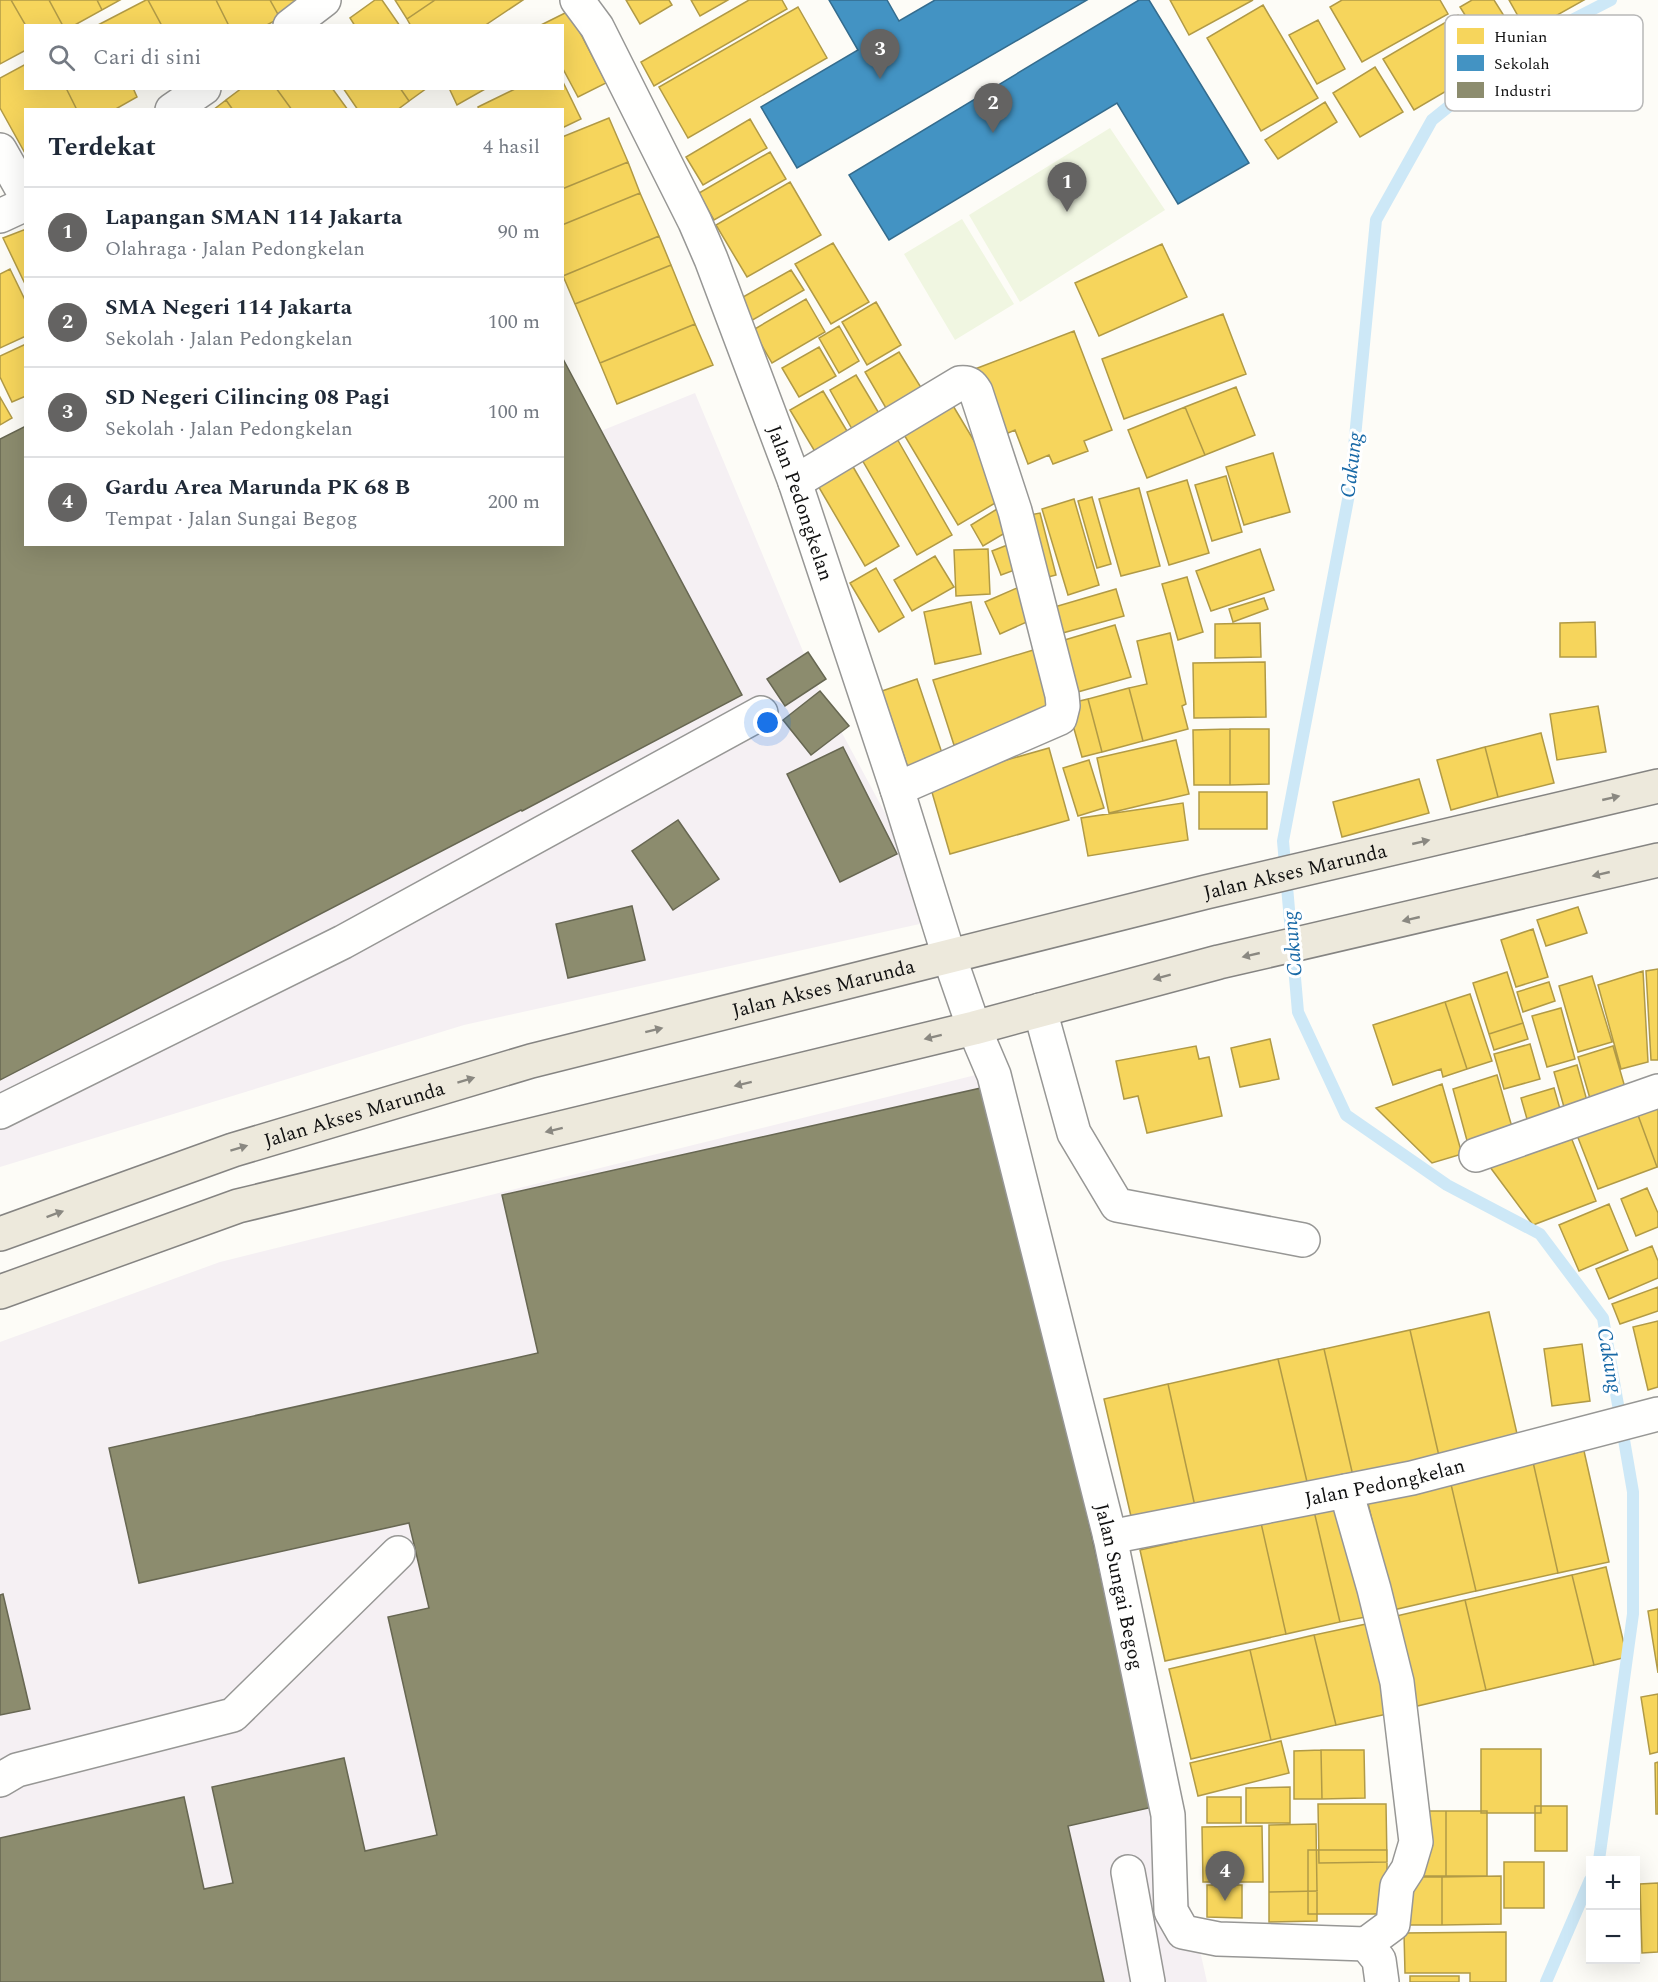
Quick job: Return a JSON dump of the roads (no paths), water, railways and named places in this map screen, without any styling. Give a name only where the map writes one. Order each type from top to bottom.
[{"type":"main road","name":"Jalan Akses Marunda","points":[[0,1234],[233,1150],[531,1061],[1206,892],[1658,786]]},
{"type":"main road","points":[[0,1292],[238,1206],[974,1028],[1219,962],[1658,860]]},
{"type":"street","points":[[293,24],[324,0]]},
{"type":"street","name":"Jalan Pedongkelan","points":[[577,0],[597,27],[695,222],[711,259],[795,482],[974,1028]]},
{"type":"street","points":[[175,108],[201,90]]},
{"type":"street","points":[[0,150],[24,192]]},
{"type":"street","points":[[0,216],[24,205]]},
{"type":"street","points":[[795,482],[960,383],[966,382],[972,385],[976,392],[1015,511],[1062,695],[1062,713],[1060,718],[897,789]]},
{"type":"street","points":[[0,1112],[343,942],[761,713]]},
{"type":"street","points":[[1040,1010],[1074,1133],[1117,1205],[1303,1240]]},
{"type":"street","name":"Jalan Sungai Begog","points":[[974,1028],[994,1075],[1110,1537],[1168,1815],[1172,1911],[1183,1932],[1218,1939],[1366,1944]]},
{"type":"street","points":[[1476,1155],[1658,1091]]},
{"type":"street","name":"Jalan Pedongkelan","points":[[1110,1537],[1412,1478],[1658,1414]]},
{"type":"street","points":[[1346,1491],[1397,1682],[1416,1842],[1408,1869],[1397,1886],[1393,1923],[1366,1944],[1379,1960],[1382,1982]]},
{"type":"street","points":[[0,1780],[17,1770],[233,1716],[398,1552]]},
{"type":"street","points":[[1128,1872],[1148,1982]]},
{"type":"waterway","name":"Cakung","points":[[1582,15],[1611,0]]},
{"type":"waterway","name":"Cakung","points":[[1445,110],[1432,120],[1376,220],[1350,489],[1283,841],[1298,1012],[1346,1115],[1447,1185],[1540,1234],[1603,1318],[1633,1492],[1633,1614],[1600,1856]]},
{"type":"waterway","name":"Cakung","points":[[1546,1982],[1586,1889]]},
{"type":"place","name":"SD Negeri Cilincing 08 Pagi","points":[[880,79]]},
{"type":"place","name":"SMA Negeri 114 Jakarta","points":[[993,133]]},
{"type":"place","name":"Lapangan SMAN 114 Jakarta","points":[[1067,212]]},
{"type":"place","name":"Gardu Area Marunda PK 68 B","points":[[1225,1901]]}]
